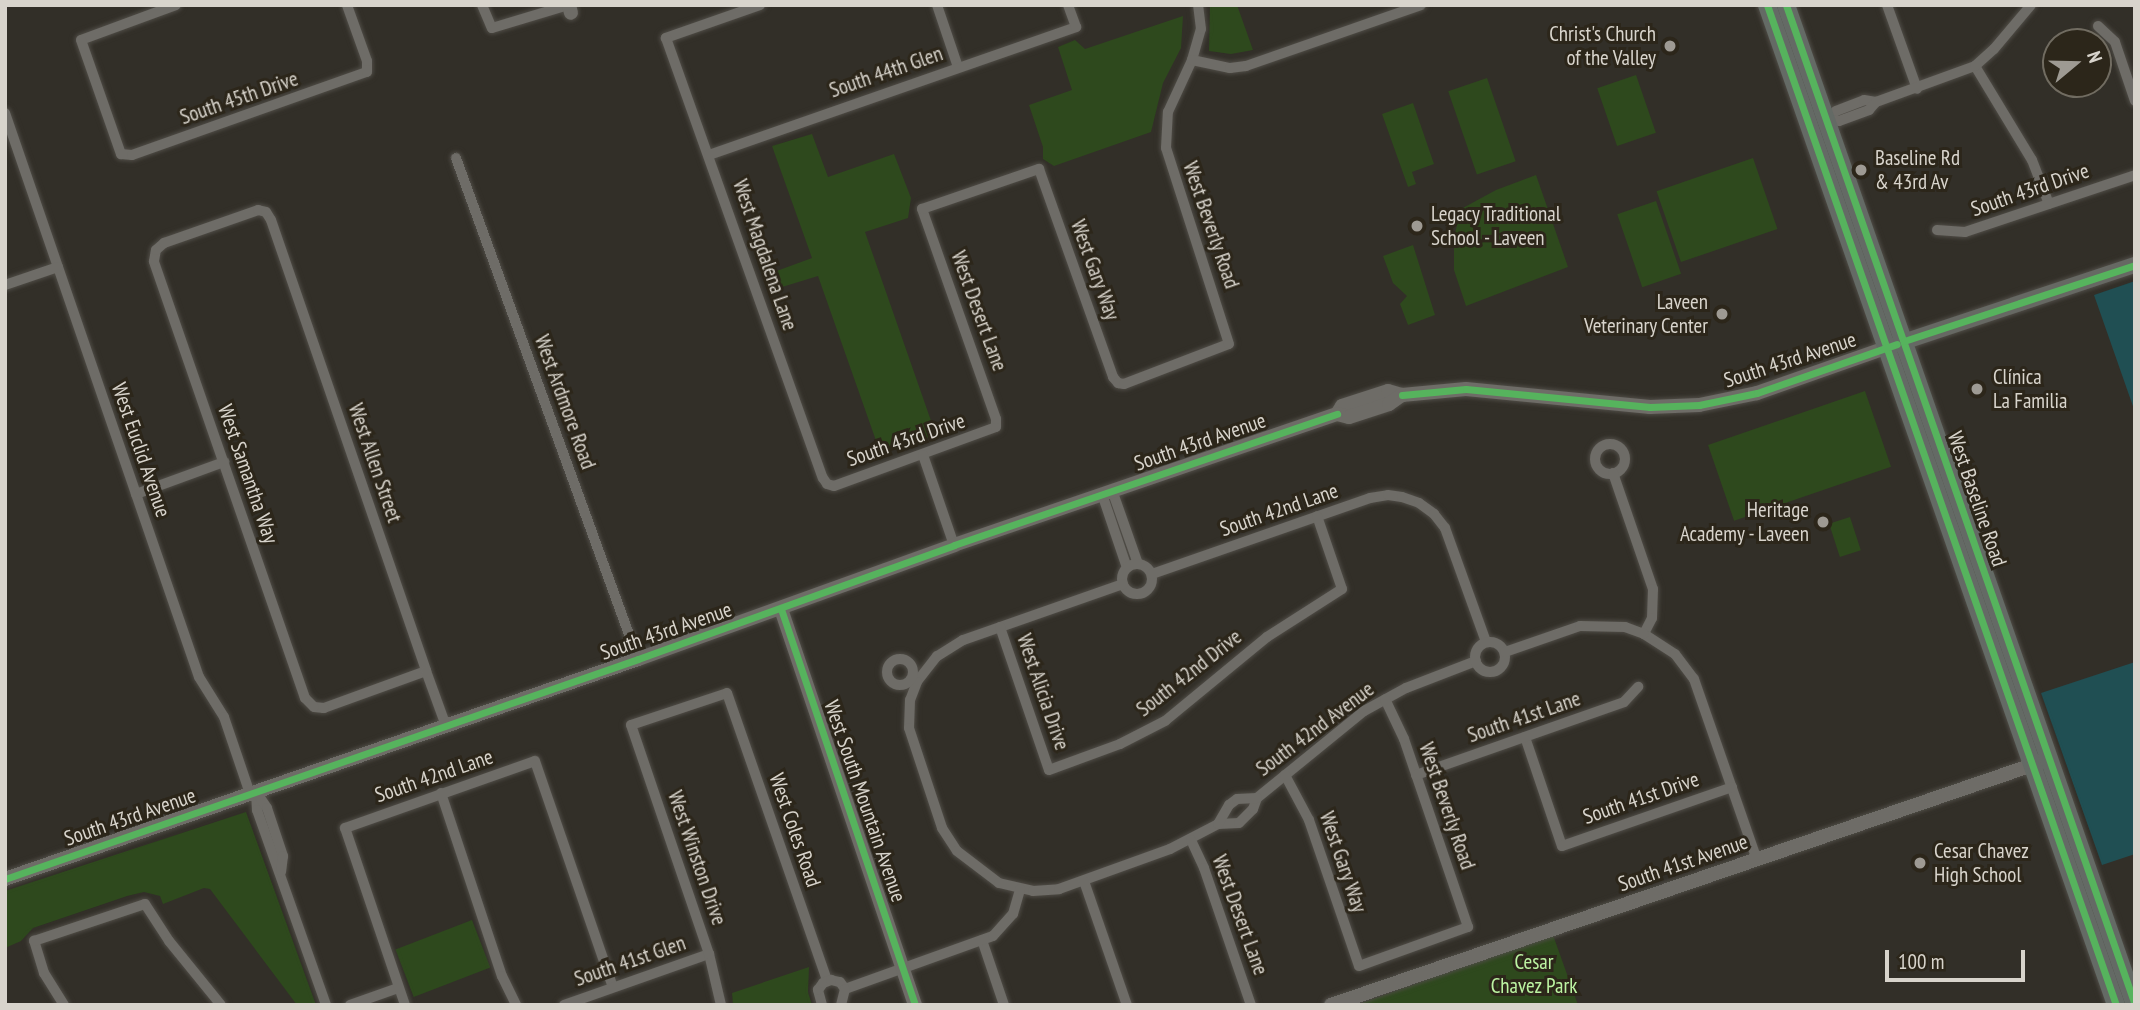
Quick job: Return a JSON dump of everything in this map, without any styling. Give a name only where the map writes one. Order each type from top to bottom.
[{"type":"main road","name":"West Baseline Road","points":[[1767,5],[1896,344]]},
{"type":"main road","name":"West Baseline Road","points":[[1786,5],[1896,344],[2041,762],[2116,1005]]},
{"type":"main road","name":"South 43rd Avenue","points":[[1896,344],[2135,265]]},
{"type":"main road","name":"West Baseline Road","points":[[2041,762],[2135,1005]]},
{"type":"street","name":"South 45th Drive","points":[[176,5],[81,40],[115,145],[121,154],[132,155],[358,78],[367,72],[368,61],[347,5]]},
{"type":"street","points":[[482,5],[492,28],[569,8]]},
{"type":"street","name":"West Magdalena Lane","points":[[760,5],[666,38],[827,484]]},
{"type":"street","points":[[937,5],[958,67]]},
{"type":"street","name":"South 44th Glen","points":[[709,155],[1076,27],[1068,5]]},
{"type":"street","name":"West Beverly Road","points":[[1118,383],[1124,384],[1229,344],[1166,148],[1168,112],[1192,60],[1201,29],[1199,5]]},
{"type":"street","points":[[1192,60],[1230,68],[1246,66],[1421,5]]},
{"type":"street","points":[[1887,5],[1917,89]]},
{"type":"street","points":[[1825,120],[1836,111],[1864,100],[1876,102],[1975,66],[2028,6]]},
{"type":"street","points":[[2098,26],[2115,42],[2135,101]]},
{"type":"street","points":[[1975,66],[2032,160],[2049,204]]},
{"type":"street","name":"West Euclid Avenue","points":[[5,113],[199,677],[224,717],[253,793],[267,808],[283,856],[281,872],[326,1005]]},
{"type":"street","name":"West Ardmore Road","points":[[456,158],[638,659]]},
{"type":"street","name":"West Gary Way","points":[[1039,169],[1113,377],[1118,383]]},
{"type":"street","name":"West Desert Lane","points":[[996,427],[996,419],[922,209],[1039,169]]},
{"type":"street","name":"South 43rd Drive","points":[[1937,230],[1965,232],[2135,175]]},
{"type":"street","name":"West Samantha Way","points":[[266,212],[258,210],[164,243],[156,250],[154,261],[305,698],[314,707],[324,708],[426,671]]},
{"type":"street","name":"West Allen Street","points":[[266,212],[446,726]]},
{"type":"street","points":[[5,285],[58,267]]},
{"type":"street","name":"South 43rd Avenue","points":[[5,879],[781,609],[954,545],[1337,414],[1342,406],[1388,391],[1402,395],[1466,389],[1650,407],[1699,405],[1757,393],[1896,344]]},
{"type":"street","name":"South 43rd Drive","points":[[827,484],[834,486],[996,427]]},
{"type":"street","points":[[922,455],[954,545]]},
{"type":"street","points":[[136,494],[224,462]]},
{"type":"street","points":[[1613,473],[1653,589],[1651,618],[1644,634]]},
{"type":"street","points":[[1107,492],[1132,566]]},
{"type":"street","name":"South 42nd Lane","points":[[1020,889],[999,883],[957,851],[942,828],[909,728],[914,681],[949,647],[1123,584],[1132,594],[1144,593],[1153,583],[1152,574],[1317,516],[1388,495],[1419,503],[1445,527],[1486,642]]},
{"type":"street","name":"South 42nd Drive","points":[[1049,770],[1120,744],[1165,721],[1267,637],[1342,589],[1317,516]]},
{"type":"street","points":[[1123,584],[1122,575],[1132,566],[1147,567],[1152,574]]},
{"type":"street","name":"West South Mountain Avenue","points":[[781,609],[915,1005]]},
{"type":"street","points":[[1505,652],[1580,626],[1625,627],[1644,634],[1675,654],[1695,679],[1757,860]]},
{"type":"street","name":"West Alicia Drive","points":[[1000,627],[1049,770]]},
{"type":"street","points":[[1486,642],[1495,642],[1505,652],[1505,662],[1498,670],[1482,670],[1476,662],[1478,648],[1486,642]]},
{"type":"street","name":"South 42nd Avenue","points":[[1020,889],[1059,889],[1191,839],[1218,824],[1239,823],[1253,809],[1257,798],[1344,726],[1385,699],[1476,662]]},
{"type":"street","name":"South 41st Lane","points":[[1416,775],[1624,702],[1638,687]]},
{"type":"street","name":"West Coles Road","points":[[631,726],[727,694],[827,981]]},
{"type":"street","name":"West Beverly Road","points":[[1385,699],[1416,775],[1468,928]]},
{"type":"street","name":"West Winston Drive","points":[[631,726],[709,954],[721,1005]]},
{"type":"street","name":"South 41st Drive","points":[[1525,737],[1562,846],[1732,787]]},
{"type":"street","name":"South 42nd Lane","points":[[398,988],[345,828],[536,761],[613,987]]},
{"type":"street","name":"South 41st Avenue","points":[[1331,1005],[2041,762]]},
{"type":"street","name":"West Gary Way","points":[[1285,775],[1309,820],[1359,966],[1468,928]]},
{"type":"street","points":[[441,793],[502,976],[516,1005]]},
{"type":"street","name":"South 42nd Avenue","points":[[1218,824],[1228,804],[1237,799],[1257,798]]},
{"type":"street","name":"West Desert Lane","points":[[1191,839],[1204,868],[1251,1005]]},
{"type":"street","points":[[1084,881],[1127,1005]]},
{"type":"street","points":[[845,989],[993,936],[1009,920],[1020,889]]},
{"type":"street","points":[[64,1005],[44,973],[34,941],[145,904],[169,941],[221,1005]]},
{"type":"street","points":[[982,940],[1004,1005]]},
{"type":"street","name":"South 41st Glen","points":[[564,1005],[709,954]]},
{"type":"street","points":[[822,1005],[818,990],[827,981],[836,980],[845,989]]},
{"type":"street","points":[[350,1005],[398,988],[405,1005]]},
{"type":"street","points":[[841,1005],[845,989]]},
{"type":"green space","points":[[1210,5],[1237,5],[1253,50],[1231,54],[1209,51]]},
{"type":"green space","points":[[1183,16],[1181,48],[1163,83],[1151,132],[1054,166],[1043,159],[1043,147],[1029,105],[1072,90],[1058,47],[1075,40],[1085,49]]},
{"type":"green space","points":[[1636,75],[1656,133],[1617,146],[1597,88]]},
{"type":"green space","points":[[1487,78],[1516,161],[1477,175],[1448,91]]},
{"type":"green space","points":[[1413,103],[1434,164],[1412,172],[1416,184],[1408,187],[1382,114]]},
{"type":"green space","points":[[812,134],[828,177],[894,154],[911,198],[908,218],[865,232],[936,435],[880,452],[818,276],[769,291],[763,276],[812,258],[772,146]]},
{"type":"green space","points":[[1753,158],[1777,229],[1681,262],[1657,191]]},
{"type":"green space","points":[[1536,175],[1568,267],[1466,306],[1454,270],[1454,237],[1461,209],[1496,190]]},
{"type":"green space","points":[[1656,201],[1681,274],[1642,287],[1617,214]]},
{"type":"green space","points":[[1413,245],[1435,315],[1408,325],[1400,304],[1407,296],[1393,283],[1383,256]]},
{"type":"green space","points":[[1865,391],[1891,467],[1734,521],[1708,445]]},
{"type":"green space","points":[[1850,517],[1861,550],[1840,557],[1829,524]]},
{"type":"green space","points":[[246,812],[316,1005],[297,1005],[210,889],[204,888],[163,904],[160,896],[144,892],[127,896],[33,928],[21,941],[5,948],[5,891]]},
{"type":"green space","points":[[472,920],[490,968],[414,997],[395,949]]},
{"type":"green space","name":"Cesar Chavez Park","points":[[1553,935],[1578,1005],[1356,1005]]},
{"type":"green space","points":[[809,967],[808,992],[812,1005],[733,1005],[732,993]]},
{"type":"water","points":[[2135,281],[2135,412],[2094,295]]},
{"type":"water","points":[[2135,662],[2135,854],[2102,865],[2041,693]]},
{"type":"cycle path","points":[[1767,5],[2116,1005]]},
{"type":"cycle path","points":[[1786,5],[2135,1005]]},
{"type":"cycle path","points":[[1904,341],[2135,265]]},
{"type":"cycle path","points":[[1402,395],[1466,389],[1650,407],[1699,405],[1757,393],[1897,344]]},
{"type":"cycle path","points":[[5,879],[638,659],[954,545],[1337,414]]},
{"type":"cycle path","points":[[781,609],[915,1005]]},
{"type":"place","name":"Christ's Church of the Valley","points":[[1670,46]]},
{"type":"place","name":"Baseline Rd & 43rd Av","points":[[1861,170]]},
{"type":"place","name":"Legacy Traditional School - Laveen","points":[[1417,226]]},
{"type":"place","name":"Laveen Veterinary Center","points":[[1722,314]]},
{"type":"place","name":"Clínica La Familia","points":[[1977,389]]},
{"type":"place","name":"Heritage Academy - Laveen","points":[[1823,522]]},
{"type":"place","name":"Cesar Chavez High School","points":[[1920,863]]}]
